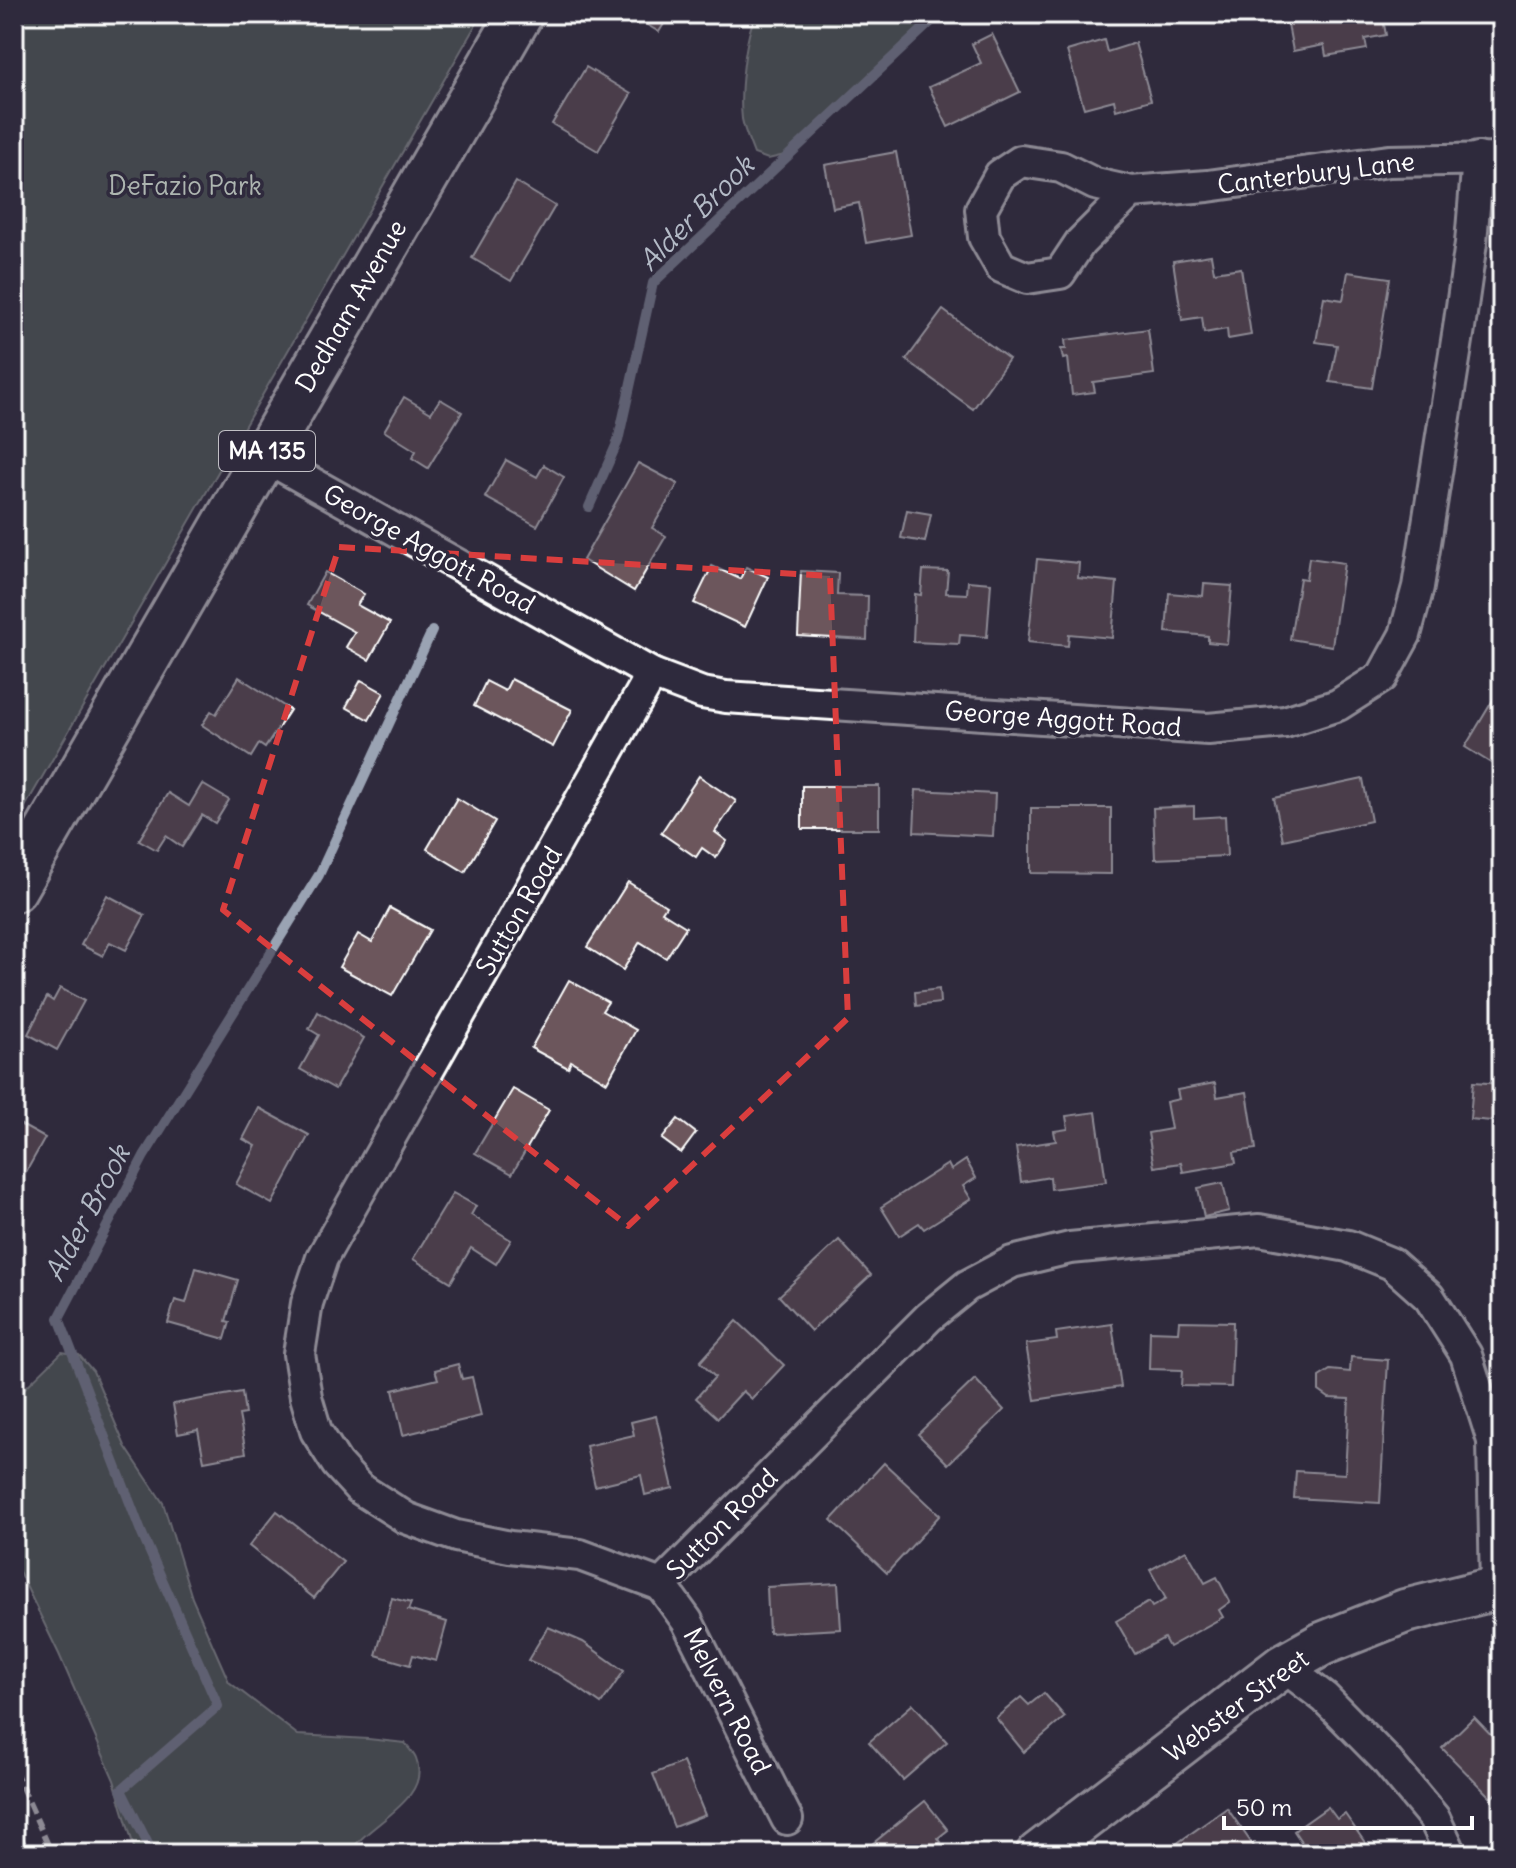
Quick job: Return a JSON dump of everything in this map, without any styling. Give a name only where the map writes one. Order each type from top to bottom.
[{"type":"main road","name":"Dedham Avenue","points":[[14,889],[520,14]]},
{"type":"street","name":"George Aggott Road","points":[[264,456],[652,674],[702,693],[1208,729],[1285,722],[1338,705],[1382,677],[1405,635],[1418,587],[1471,243],[1490,159]]},
{"type":"street","name":"Canterbury Lane","points":[[1131,192],[1080,243],[1060,273],[1027,278],[1001,267],[984,237],[981,209],[1000,175],[1021,161],[1061,167],[1095,184],[1131,192],[1208,186],[1389,161],[1490,159]]},
{"type":"street","name":"Sutton Road","points":[[652,674],[322,1258],[307,1303],[299,1354],[306,1397],[316,1431],[337,1464],[359,1488],[406,1518],[456,1536],[510,1547],[580,1555],[661,1585],[929,1317],[967,1286],[1012,1262],[1070,1248],[1259,1230],[1348,1246],[1392,1264],[1429,1297],[1466,1355],[1493,1441],[1499,1588]]},
{"type":"street","name":"Melvern Road","points":[[661,1585],[687,1621],[787,1819]]},
{"type":"street","name":"Webster Street","points":[[1038,1854],[1283,1666],[1322,1644],[1405,1611],[1499,1588]]},
{"type":"street","points":[[1283,1666],[1325,1698],[1385,1759],[1434,1818],[1451,1854]]},
{"type":"highlighted area","points":[[339,547],[830,576],[848,1018],[628,1226],[223,910]]},
{"type":"green space","name":"DeFazio Park","points":[[14,14],[482,14],[14,826]]},
{"type":"green space","points":[[756,14],[942,14],[785,155],[768,159],[754,154],[742,119],[744,65]]},
{"type":"green space","points":[[62,1352],[79,1355],[93,1371],[125,1446],[163,1503],[192,1598],[229,1682],[298,1735],[405,1743],[415,1757],[419,1774],[415,1787],[349,1854],[136,1854],[114,1780],[14,1561],[14,1405],[19,1394]]},
{"type":"building","points":[[629,14],[670,14],[659,32]]},
{"type":"building","points":[[1286,14],[1382,14],[1386,35],[1365,39],[1367,49],[1326,56],[1324,45],[1293,51]]},
{"type":"building","points":[[992,34],[1020,92],[948,127],[929,87],[981,63],[972,44]]},
{"type":"building","points":[[1104,40],[1107,52],[1135,43],[1151,100],[1116,110],[1114,100],[1084,108],[1067,51]]},
{"type":"building","points":[[586,67],[631,94],[598,151],[552,124]]},
{"type":"building","points":[[896,152],[911,235],[866,243],[859,203],[833,208],[825,165]]},
{"type":"building","points":[[516,182],[555,206],[511,281],[472,258]]},
{"type":"building","points":[[1211,255],[1214,272],[1241,268],[1251,335],[1228,339],[1227,329],[1204,333],[1202,317],[1182,320],[1173,261]]},
{"type":"building","points":[[1348,272],[1390,278],[1372,388],[1330,382],[1337,345],[1316,342],[1324,297],[1343,300]]},
{"type":"building","points":[[943,310],[1009,359],[973,409],[906,360]]},
{"type":"building","points":[[1148,329],[1154,374],[1093,382],[1095,392],[1072,395],[1068,358],[1063,359],[1061,349],[1066,349],[1065,340]]},
{"type":"building","points":[[404,397],[431,413],[440,399],[462,412],[428,468],[412,458],[416,451],[384,431]]},
{"type":"building","points":[[506,460],[537,477],[544,465],[564,477],[537,526],[485,497]]},
{"type":"building","points":[[638,463],[678,484],[652,528],[666,536],[634,591],[583,560]]},
{"type":"building","points":[[907,510],[931,514],[925,542],[901,538]]},
{"type":"building","points":[[1309,558],[1344,563],[1332,646],[1290,639],[1300,578],[1306,579]]},
{"type":"building","points":[[1037,559],[1079,563],[1078,578],[1117,582],[1112,638],[1069,634],[1068,646],[1028,642]]},
{"type":"building","points":[[712,566],[740,579],[746,567],[768,577],[745,627],[694,603]]},
{"type":"building","points":[[923,570],[948,571],[946,593],[967,594],[968,581],[991,583],[987,637],[960,635],[959,644],[913,642],[915,594],[921,595]]},
{"type":"building","points":[[801,571],[838,573],[837,595],[868,596],[867,640],[798,636]]},
{"type":"building","points":[[325,572],[364,594],[357,605],[390,623],[369,660],[346,647],[355,632],[307,605]]},
{"type":"building","points":[[1204,584],[1232,586],[1227,644],[1208,642],[1208,636],[1166,632],[1169,593],[1203,596]]},
{"type":"building","points":[[239,677],[290,710],[265,748],[259,744],[251,757],[202,725],[211,711],[216,714]]},
{"type":"building","points":[[511,679],[572,710],[553,747],[474,706],[486,681],[505,691]]},
{"type":"building","points":[[361,680],[384,693],[369,720],[346,707]]},
{"type":"building","points":[[1502,685],[1502,770],[1465,747]]},
{"type":"building","points":[[699,776],[736,801],[715,832],[727,841],[716,858],[702,848],[696,857],[661,833]]},
{"type":"building","points":[[1363,779],[1371,821],[1283,840],[1274,798]]},
{"type":"building","points":[[202,784],[229,800],[215,823],[202,815],[182,847],[166,836],[157,850],[139,840],[168,793],[189,806]]},
{"type":"building","points":[[802,786],[879,786],[879,829],[802,829]]},
{"type":"building","points":[[916,790],[995,794],[993,836],[914,832]]},
{"type":"building","points":[[457,798],[495,821],[465,872],[427,849]]},
{"type":"building","points":[[1194,806],[1194,818],[1225,816],[1227,856],[1155,859],[1153,808]]},
{"type":"building","points":[[1031,808],[1111,808],[1111,874],[1031,873]]},
{"type":"building","points":[[628,882],[666,906],[662,912],[686,927],[666,958],[640,942],[623,970],[587,947]]},
{"type":"building","points":[[107,895],[145,915],[126,950],[110,942],[103,956],[81,945]]},
{"type":"building","points":[[390,908],[430,930],[392,996],[339,967],[358,934],[372,942]]},
{"type":"building","points":[[569,980],[608,1002],[602,1011],[636,1030],[607,1082],[571,1061],[568,1068],[531,1048]]},
{"type":"building","points":[[60,988],[84,1001],[57,1050],[28,1034],[47,997],[53,1001]]},
{"type":"building","points":[[939,989],[940,1003],[916,1006],[915,992]]},
{"type":"building","points":[[318,1012],[364,1038],[335,1089],[300,1069],[319,1035],[309,1029]]},
{"type":"building","points":[[1473,1082],[1502,1084],[1502,1122],[1470,1119]]},
{"type":"building","points":[[1215,1083],[1217,1097],[1247,1092],[1256,1149],[1234,1152],[1236,1163],[1183,1172],[1181,1163],[1154,1167],[1148,1133],[1171,1129],[1166,1102],[1179,1099],[1177,1090]]},
{"type":"building","points":[[513,1089],[549,1110],[512,1174],[475,1153]]},
{"type":"building","points":[[259,1108],[309,1135],[272,1204],[236,1184],[256,1146],[243,1139]]},
{"type":"building","points":[[1096,1112],[1106,1182],[1051,1189],[1050,1177],[1021,1182],[1016,1147],[1056,1141],[1054,1131],[1068,1129],[1066,1116]]},
{"type":"building","points":[[678,1119],[696,1133],[681,1153],[662,1139]]},
{"type":"building","points":[[14,1121],[45,1138],[26,1172],[14,1165]]},
{"type":"building","points":[[966,1160],[976,1178],[963,1186],[971,1199],[924,1229],[919,1223],[899,1236],[881,1207],[948,1164],[951,1170]]},
{"type":"building","points":[[1223,1183],[1229,1211],[1204,1217],[1198,1188]]},
{"type":"building","points":[[453,1193],[476,1206],[471,1215],[511,1240],[496,1264],[471,1248],[451,1282],[413,1259]]},
{"type":"building","points":[[839,1240],[871,1275],[811,1331],[779,1296]]},
{"type":"building","points":[[196,1268],[238,1280],[226,1321],[230,1322],[225,1339],[168,1323],[175,1300],[186,1303]]},
{"type":"building","points":[[737,1321],[784,1365],[752,1399],[743,1391],[718,1418],[696,1398],[715,1377],[700,1362]]},
{"type":"building","points":[[1179,1321],[1233,1322],[1231,1387],[1181,1386],[1182,1370],[1149,1369],[1150,1331],[1178,1332]]},
{"type":"building","points":[[1112,1324],[1121,1387],[1035,1400],[1026,1344],[1057,1340],[1056,1332]]},
{"type":"building","points":[[1351,1357],[1388,1360],[1380,1503],[1294,1498],[1296,1471],[1345,1474],[1349,1399],[1329,1398],[1319,1391],[1319,1377],[1330,1370],[1350,1372]]},
{"type":"building","points":[[458,1364],[462,1379],[472,1377],[481,1416],[403,1435],[393,1390],[438,1379],[435,1370]]},
{"type":"building","points":[[975,1379],[1004,1410],[948,1464],[918,1434]]},
{"type":"building","points":[[242,1392],[245,1414],[239,1415],[246,1453],[204,1461],[198,1430],[178,1434],[173,1404]]},
{"type":"building","points":[[656,1416],[673,1488],[645,1495],[641,1475],[595,1486],[586,1446],[634,1435],[631,1422]]},
{"type":"building","points":[[884,1463],[940,1515],[887,1573],[831,1520]]},
{"type":"building","points":[[277,1511],[343,1562],[314,1598],[249,1546]]},
{"type":"building","points":[[1186,1550],[1205,1583],[1217,1577],[1230,1602],[1219,1610],[1223,1617],[1169,1647],[1164,1638],[1135,1654],[1116,1621],[1149,1602],[1152,1607],[1166,1599],[1150,1570]]},
{"type":"building","points":[[838,1583],[841,1629],[769,1633],[767,1587]]},
{"type":"building","points":[[392,1598],[411,1603],[408,1610],[447,1622],[436,1661],[413,1655],[410,1665],[376,1655]]},
{"type":"building","points":[[548,1627],[583,1642],[624,1671],[601,1704],[560,1675],[528,1660]]},
{"type":"building","points":[[1044,1693],[1065,1717],[1024,1752],[996,1718],[1021,1697],[1029,1705]]},
{"type":"building","points":[[913,1704],[947,1742],[903,1780],[869,1742]]},
{"type":"building","points":[[1474,1717],[1502,1746],[1502,1788],[1491,1798],[1442,1748]]},
{"type":"building","points":[[683,1762],[705,1815],[674,1827],[653,1774]]},
{"type":"building","points":[[925,1801],[948,1830],[938,1838],[941,1842],[926,1854],[878,1854],[871,1845]]},
{"type":"building","points":[[1328,1807],[1337,1819],[1345,1814],[1373,1854],[1303,1854],[1298,1846],[1302,1843],[1294,1831]]},
{"type":"building","points":[[1227,1808],[1255,1848],[1248,1854],[1173,1854],[1169,1849]]},
{"type":"waterway","name":"Alder Brook","points":[[589,507],[618,441],[653,283],[939,14]]},
{"type":"waterway","name":"Alder Brook","points":[[153,1854],[121,1790],[218,1706],[142,1534],[59,1318],[144,1156],[319,875],[432,631]]},
{"type":"railway","points":[[14,1769],[52,1854]]},
{"type":"railway","points":[[14,1822],[28,1854]]}]
